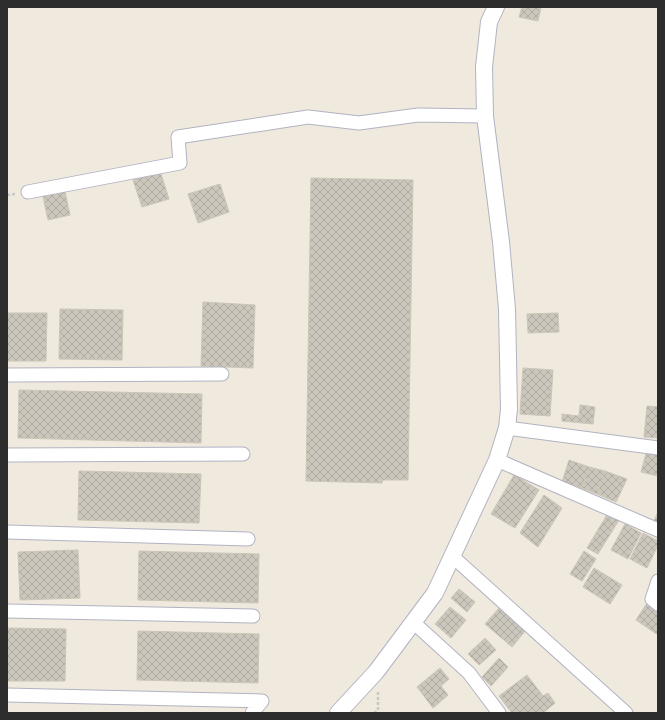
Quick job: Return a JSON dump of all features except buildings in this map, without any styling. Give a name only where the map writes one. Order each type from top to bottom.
[{"type":"street","points":[[338,713],[376,672],[435,593],[497,460],[507,428],[509,410],[507,309],[502,242],[485,116],[484,67],[489,22],[496,7]]},
{"type":"street","points":[[28,192],[180,163],[178,138],[308,117],[359,123],[418,115],[485,116]]},
{"type":"street","points":[[7,375],[222,374]]},
{"type":"street","points":[[507,428],[658,448]]},
{"type":"street","points":[[7,454],[243,454]]},
{"type":"street","points":[[497,460],[658,530]]},
{"type":"street","points":[[7,532],[248,538]]},
{"type":"street","points":[[452,556],[626,713]]},
{"type":"street","points":[[658,581],[652,599],[658,604]]},
{"type":"street","points":[[7,610],[253,616]]},
{"type":"street","points":[[413,622],[469,673],[499,713]]},
{"type":"street","points":[[7,695],[262,701],[252,713]]}]
